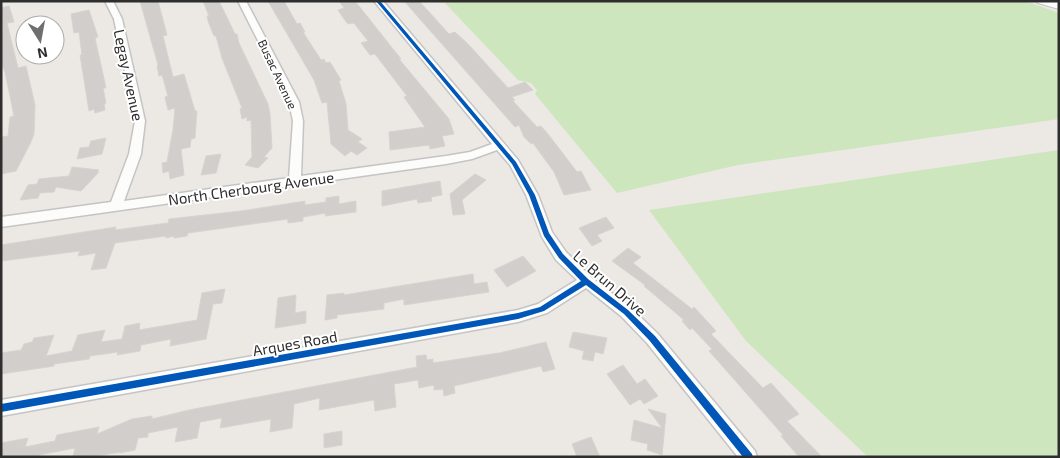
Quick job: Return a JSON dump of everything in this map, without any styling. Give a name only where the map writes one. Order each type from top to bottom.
[{"type":"street","name":"Legay Avenue","points":[[109,1],[118,19],[140,121],[140,134],[136,152],[115,207]]},
{"type":"street","name":"Busac Avenue","points":[[242,1],[294,102],[298,121],[295,182]]},
{"type":"street","name":"Le Brun Drive","points":[[378,1],[499,145],[523,177],[552,245],[586,281],[626,312],[652,338],[745,455]]},
{"type":"street","points":[[1042,1],[1059,6]]},
{"type":"street","name":"North Cherbourg Avenue","points":[[1,222],[446,160],[472,155],[499,145]]},
{"type":"street","name":"Arques Road","points":[[1,408],[518,316],[542,309],[586,281]]},
{"type":"green space","points":[[443,1],[1025,1],[1059,13],[1059,119],[738,165],[617,193],[535,94],[537,90],[531,83],[518,80]]},
{"type":"green space","points":[[1059,150],[1059,457],[868,457],[746,341],[649,210]]},
{"type":"building","points":[[140,1],[158,1],[167,35],[163,36],[173,77],[184,74],[195,111],[197,111],[195,138],[191,139],[190,147],[181,149],[184,175],[170,179],[169,171],[163,173],[162,163],[167,162],[175,108],[168,110],[165,97],[168,96],[162,75],[159,76],[158,65]]},
{"type":"building","points":[[203,1],[219,1],[235,34],[237,34],[239,43],[268,104],[272,148],[264,157],[268,158],[258,168],[245,165],[252,157],[251,120],[247,121],[247,117],[242,119],[240,109],[242,108],[222,58],[216,36],[214,36],[208,21],[207,16],[209,16]]},
{"type":"building","points":[[268,1],[284,1],[297,24],[300,23],[305,32],[303,32],[321,60],[324,59],[326,63],[330,62],[341,80],[339,81],[346,104],[348,130],[362,139],[358,142],[367,148],[357,155],[351,151],[345,156],[331,144],[327,102],[322,103],[314,80]]},
{"type":"building","points":[[339,1],[355,1],[401,59],[399,59],[449,119],[454,134],[442,136],[445,146],[430,149],[429,145],[390,150],[389,132],[425,127],[404,97],[407,96],[375,54],[370,55],[361,43],[368,41],[354,23],[348,24],[344,19],[338,10],[344,8]]},
{"type":"building","points":[[404,1],[419,1],[449,34],[455,32],[468,44],[508,88],[525,82],[533,90],[512,97],[515,100],[513,101],[537,127],[541,126],[577,172],[581,171],[591,190],[564,195],[554,172],[533,143],[531,144],[524,137],[519,125],[515,127]]},
{"type":"building","points":[[9,6],[14,22],[7,23],[15,56],[15,65],[17,65],[18,68],[26,66],[35,105],[34,134],[30,144],[16,171],[1,174],[1,137],[8,136],[10,117],[14,116],[5,72],[1,63],[1,8]]},
{"type":"building","points":[[89,10],[98,37],[95,38],[106,88],[103,88],[106,103],[104,104],[105,110],[95,113],[94,109],[89,111],[80,55],[82,55],[79,32],[74,33],[71,14]]},
{"type":"building","points":[[106,138],[102,154],[77,159],[80,148],[89,147],[91,141]]},
{"type":"building","points":[[221,154],[216,173],[201,175],[206,156]]},
{"type":"building","points":[[72,167],[99,170],[97,172],[99,172],[81,191],[56,187],[54,192],[40,193],[38,198],[20,200],[28,185],[37,184],[39,179],[69,176]]},
{"type":"building","points":[[475,174],[486,180],[462,200],[465,214],[453,215],[450,194]]},
{"type":"building","points":[[440,181],[442,195],[431,197],[432,201],[418,203],[417,199],[382,206],[382,191]]},
{"type":"building","points":[[339,196],[339,204],[356,201],[356,212],[325,216],[326,213],[303,217],[303,221],[288,223],[288,219],[188,233],[187,236],[174,238],[174,236],[166,238],[166,236],[115,243],[106,268],[91,270],[96,253],[78,256],[80,251],[1,261],[1,245],[116,227],[115,230],[168,223],[169,219],[241,211],[305,201],[305,205],[326,202],[326,198]]},
{"type":"building","points":[[606,217],[614,228],[597,235],[602,241],[592,246],[579,228]]},
{"type":"building","points":[[628,248],[641,257],[633,263],[692,309],[694,307],[716,331],[711,334],[763,388],[771,383],[799,414],[787,421],[822,457],[799,457],[781,436],[783,435],[709,351],[712,349],[692,328],[690,330],[682,321],[684,320],[645,285],[612,261]]},
{"type":"building","points":[[523,256],[536,271],[507,287],[494,270]]},
{"type":"building","points":[[473,274],[474,284],[487,282],[489,292],[404,305],[404,299],[384,303],[384,309],[337,315],[337,318],[325,320],[327,295],[344,293],[344,295]]},
{"type":"building","points":[[225,289],[222,303],[213,304],[206,339],[170,346],[171,339],[141,345],[140,351],[117,355],[118,352],[90,356],[89,359],[1,374],[1,353],[21,350],[24,344],[32,342],[34,338],[54,335],[46,356],[72,351],[78,335],[105,330],[101,342],[122,339],[125,326],[140,323],[139,330],[197,320],[202,293]]},
{"type":"building","points":[[296,295],[295,313],[306,311],[306,323],[275,328],[278,298]]},
{"type":"building","points":[[573,332],[607,338],[603,354],[595,352],[593,361],[582,359],[584,351],[569,347]]},
{"type":"building","points":[[546,342],[555,369],[543,372],[541,366],[454,386],[455,393],[444,396],[443,389],[434,390],[434,385],[419,388],[418,380],[394,384],[396,407],[375,411],[374,400],[319,410],[320,398],[294,404],[292,428],[270,432],[271,419],[220,428],[222,418],[200,422],[197,438],[175,442],[178,427],[148,433],[148,437],[138,438],[135,450],[120,453],[91,457],[73,457],[75,448],[39,455],[39,457],[1,457],[1,443],[28,438],[25,447],[55,441],[57,435],[99,427],[97,434],[132,419],[152,416],[152,419],[189,410],[417,367],[416,356],[426,355],[427,360],[433,359],[433,363],[499,353]]},
{"type":"building","points":[[623,365],[637,384],[645,379],[658,396],[644,404],[640,399],[630,405],[607,374]]},
{"type":"building","points":[[648,409],[666,414],[662,455],[647,450],[648,444],[631,440],[634,420],[662,428]]},
{"type":"building","points":[[342,431],[342,445],[324,448],[324,434]]},
{"type":"building","points":[[591,437],[600,457],[577,457],[572,444]]},
{"type":"cycle path","points":[[378,1],[514,163],[532,195],[546,234],[561,256],[586,281],[626,312],[652,338],[749,457]]},
{"type":"cycle path","points":[[1,408],[518,316],[542,309],[586,281]]}]
